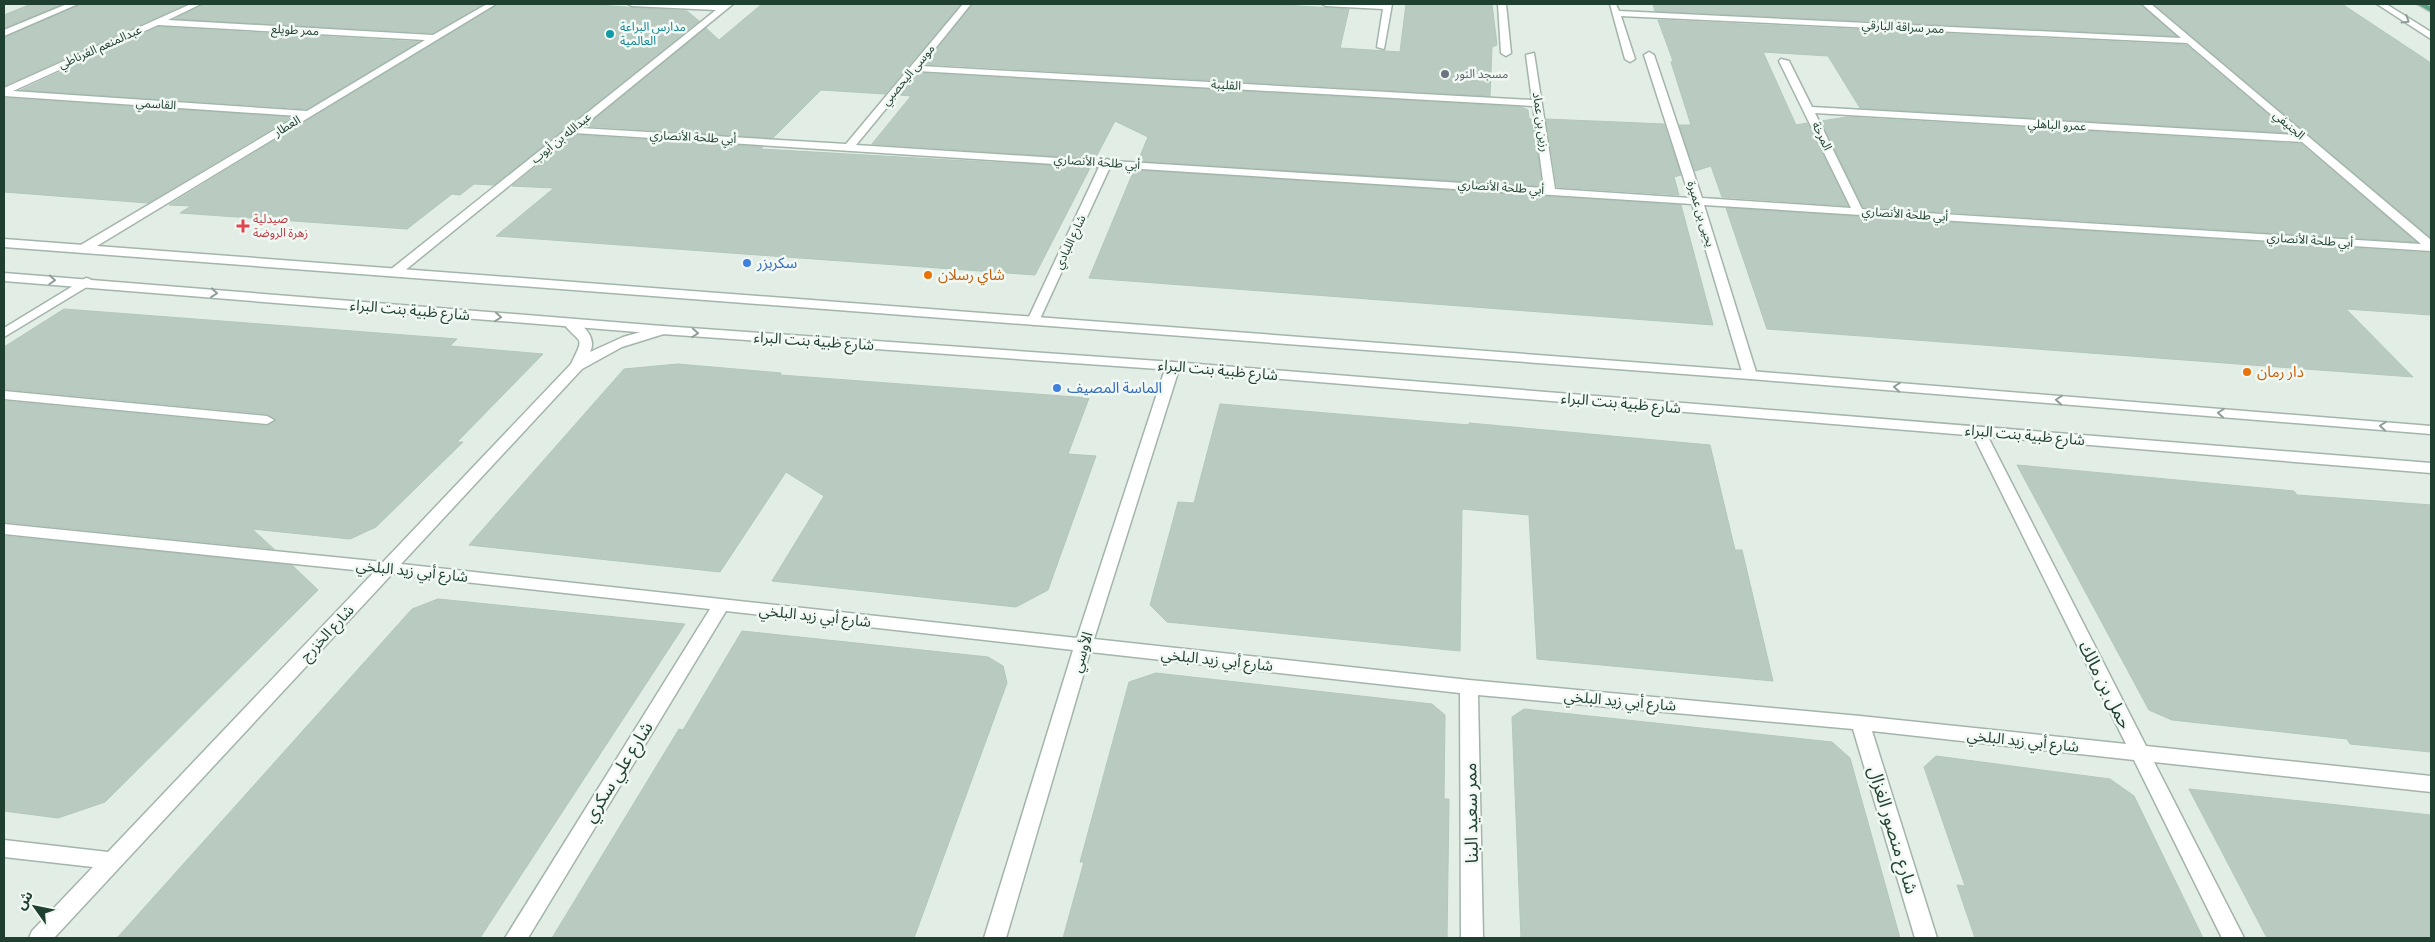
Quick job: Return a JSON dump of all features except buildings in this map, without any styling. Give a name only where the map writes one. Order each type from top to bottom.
[{"type":"main road","points":[[2421,4],[2431,10]]},
{"type":"street","points":[[4,34],[74,4]]},
{"type":"street","name":"عبدالمنعم الغرناطي","points":[[4,92],[197,4]]},
{"type":"street","name":"العطار","points":[[83,250],[492,4]]},
{"type":"street","points":[[632,4],[726,6]]},
{"type":"street","name":"موسى اليحصبي","points":[[850,146],[967,4]]},
{"type":"street","points":[[1326,4],[1388,5],[1381,47]]},
{"type":"street","points":[[1502,4],[1506,53]]},
{"type":"street","name":"الجنيفي","points":[[2146,4],[2431,247]]},
{"type":"street","points":[[2381,4],[2431,36]]},
{"type":"street","name":"عبدالله بن أيوب","points":[[394,273],[726,6]]},
{"type":"street","points":[[1614,8],[1630,59]]},
{"type":"street","name":"ممر سراقة البارقي","points":[[1614,8],[2191,41]]},
{"type":"street","name":"ممر طويلع","points":[[157,22],[434,38]]},
{"type":"street","name":"رزين بن عماد","points":[[1531,55],[1550,190]]},
{"type":"street","name":"يحيى بن عميرة","points":[[1649,55],[1697,201],[1750,375]]},
{"type":"street","name":"المرخة","points":[[1784,62],[1858,211]]},
{"type":"street","name":"القليبة","points":[[913,68],[1538,103]]},
{"type":"street","name":"القاسمي","points":[[4,92],[308,114]]},
{"type":"street","name":"عمرو الباهلي","points":[[1809,110],[2305,139]]},
{"type":"street","name":"أبي طلحة الأنصاري","points":[[571,130],[1107,162],[2431,247]]},
{"type":"street","name":"شارع اللبادي","points":[[1033,322],[1107,162]]},
{"type":"street","points":[[4,243],[1750,375],[2431,430]]},
{"type":"street","name":"شارع ظبية بنت البراء","points":[[4,277],[86,282],[570,323],[1172,366],[2431,468]]},
{"type":"street","points":[[4,333],[86,282]]},
{"type":"street","name":"شارع الخزرج","points":[[40,938],[577,366],[586,345],[585,336],[570,323]]},
{"type":"street","points":[[577,366],[609,346],[643,334],[662,330]]},
{"type":"street","name":"الأوسي","points":[[995,938],[1083,646],[1172,366]]},
{"type":"street","points":[[4,395],[267,420]]},
{"type":"street","name":"حمل بن مالك","points":[[1978,431],[2233,938]]},
{"type":"street","name":"شارع أبي زيد البلخي","points":[[4,529],[388,568],[1469,687],[1860,723],[2431,784]]},
{"type":"street","name":"شارع علي سكري","points":[[516,938],[721,606]]},
{"type":"street","name":"ممر سعيد البنا","points":[[1469,687],[1472,938]]},
{"type":"street","name":"شارع منصور الغزال","points":[[1860,723],[1926,938]]},
{"type":"street","points":[[4,848],[112,861]]},
{"type":"place","name":"مدارس البراعة العالمية","points":[[610,34]]},
{"type":"place","name":"مسجد النور","points":[[1445,74]]},
{"type":"place","name":"صيدلية زهرة الروضة","points":[[243,226]]},
{"type":"place","name":"سكربزر","points":[[747,263]]},
{"type":"place","name":"شاي رسلان","points":[[928,275]]},
{"type":"place","name":"دار رمان","points":[[2247,372]]},
{"type":"place","name":"الماسة المصيف","points":[[1057,388]]}]
